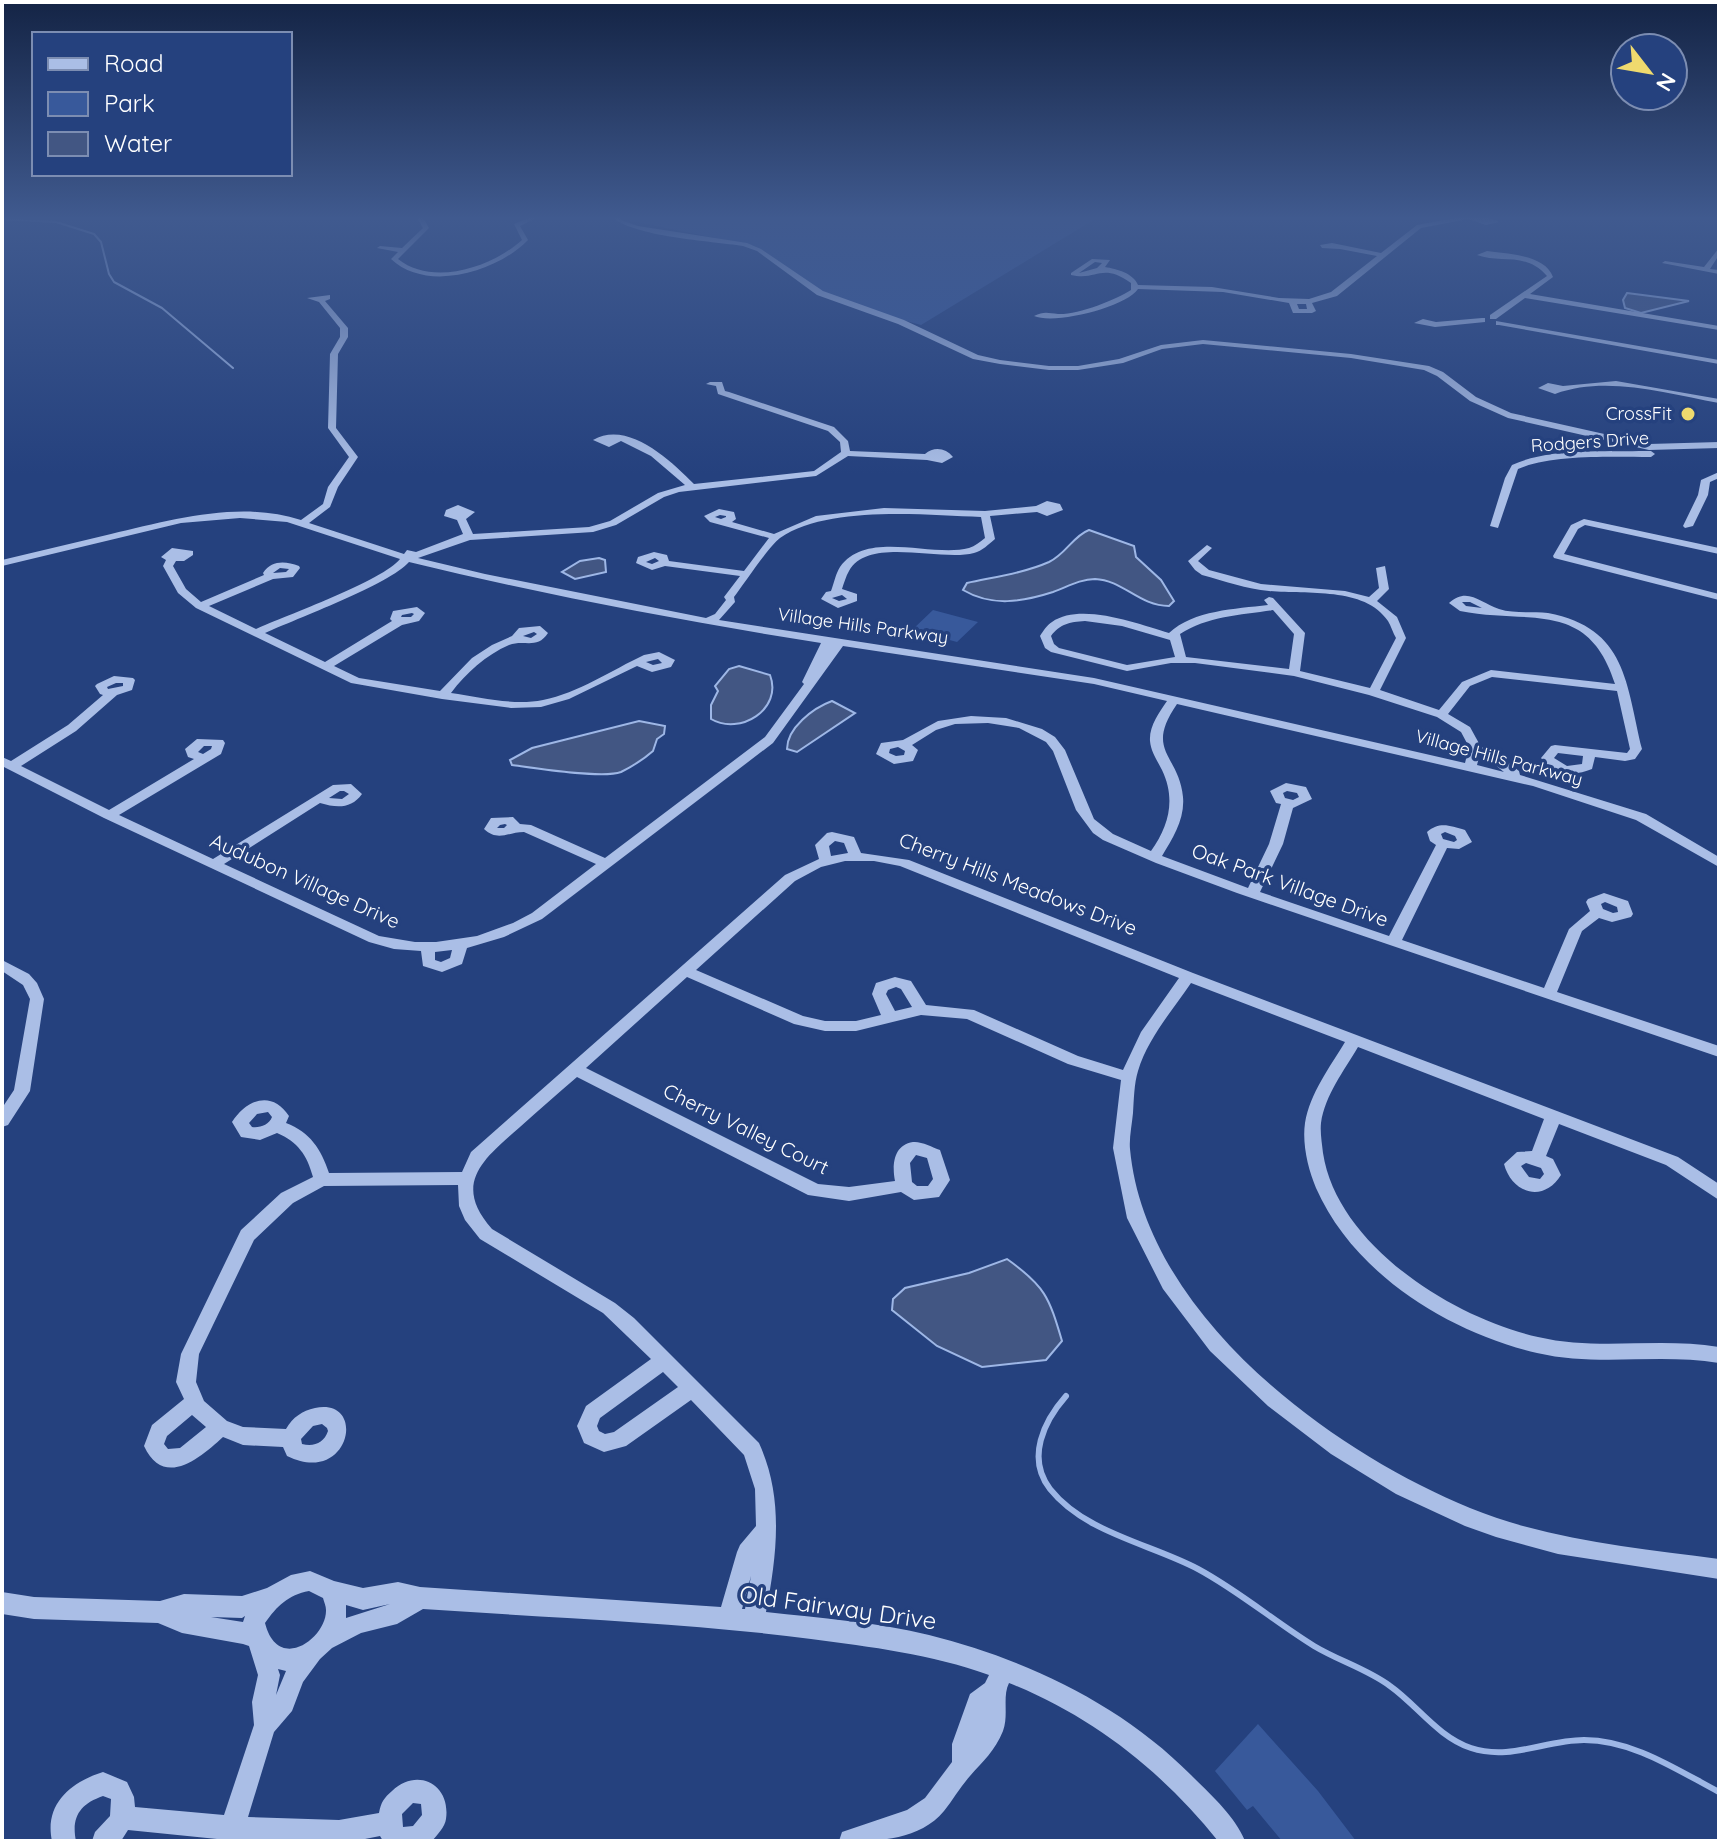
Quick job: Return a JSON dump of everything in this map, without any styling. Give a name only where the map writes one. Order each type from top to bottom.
[{"type":"street","points":[[303,523],[327,505],[333,487],[354,457],[332,428],[334,354],[344,337],[344,328],[323,302]]},
{"type":"street","points":[[845,302],[901,322],[976,357],[1032,367],[1078,368],[1120,361],[1161,347],[1203,342],[1374,359],[1426,368],[1440,374],[1473,399],[1508,415],[1649,447],[1683,449],[1719,445]]},
{"type":"street","points":[[1057,316],[1112,302]]},
{"type":"street","points":[[1292,302],[1296,311],[1304,313],[1312,311],[1308,302]]},
{"type":"street","points":[[1496,320],[1516,302]]},
{"type":"street","points":[[1565,302],[1719,328]]},
{"type":"street","points":[[1435,324],[1496,320],[1719,362]]},
{"type":"street","points":[[1563,388],[1616,383],[1716,400],[1719,389]]},
{"type":"street","points":[[710,384],[719,384],[721,392],[726,394],[831,429],[844,441],[846,453]]},
{"type":"street","points":[[616,437],[652,450],[690,485]]},
{"type":"street","name":"Rodgers Drive","points":[[1495,526],[1512,471],[1524,463],[1605,454],[1663,454],[1683,449]]},
{"type":"street","points":[[254,634],[367,584],[399,567],[404,559],[424,546],[446,539],[590,530],[613,523],[661,495],[690,485],[816,473],[846,453],[929,457]]},
{"type":"street","points":[[1683,534],[1703,495],[1706,480],[1717,475]]},
{"type":"street","points":[[750,628],[727,612],[729,600],[745,574],[775,537],[806,522],[852,513],[900,510],[985,514],[1038,509]]},
{"type":"street","points":[[836,592],[849,565],[867,553],[894,549],[963,551],[979,548],[990,539],[985,514]]},
{"type":"street","name":"Village Hills Parkway","points":[[2,563],[162,523],[221,516],[273,517],[303,523],[404,559],[708,622],[1094,681],[1522,779],[1664,828],[1719,863]]},
{"type":"street","points":[[461,518],[469,537]]},
{"type":"street","points":[[720,522],[775,537]]},
{"type":"street","points":[[1719,551],[1683,534],[1584,522],[1574,527],[1558,556],[1719,597]]},
{"type":"street","points":[[404,559],[469,537]]},
{"type":"street","points":[[439,566],[444,550],[456,542]]},
{"type":"street","points":[[1207,548],[1193,561],[1198,569],[1266,588],[1345,594],[1371,601],[1393,617],[1401,638],[1373,692]]},
{"type":"street","points":[[172,559],[168,566],[177,582],[200,606],[355,681],[511,705],[541,704],[565,697],[639,663]]},
{"type":"street","points":[[665,563],[745,574]]},
{"type":"street","points":[[1371,601],[1384,589],[1381,568]]},
{"type":"street","points":[[200,606],[271,576]]},
{"type":"street","points":[[1266,588],[1273,607],[1300,633],[1294,673]]},
{"type":"street","points":[[708,622],[709,614],[722,599],[729,600]]},
{"type":"street","points":[[1181,660],[1174,633],[1193,623],[1273,607]]},
{"type":"street","points":[[1494,610],[1533,613],[1584,629],[1605,646],[1635,753],[1625,757],[1589,753]]},
{"type":"street","points":[[1174,638],[1078,616],[1055,622],[1045,636],[1049,646],[1061,652],[1119,667],[1137,668],[1181,660],[1222,662],[1294,673],[1373,692],[1440,713],[1471,727],[1479,735],[1484,750],[1522,779]]},
{"type":"street","points":[[325,667],[363,647],[400,621]]},
{"type":"street","points":[[442,696],[457,676],[486,654],[518,638]]},
{"type":"street","points":[[808,686],[808,677],[828,639]]},
{"type":"street","points":[[513,828],[526,828],[607,864],[769,740],[841,641]]},
{"type":"street","points":[[829,661],[849,652],[876,647]]},
{"type":"street","points":[[1440,713],[1453,703],[1452,700],[1472,679],[1491,673],[1619,688]]},
{"type":"street","points":[[7,763],[72,728],[113,693]]},
{"type":"street","points":[[1154,857],[1170,835],[1176,817],[1177,796],[1157,751],[1156,739],[1161,719],[1174,699]]},
{"type":"street","points":[[1440,713],[1466,730],[1473,742],[1475,768]]},
{"type":"street","name":"Oak Park Village Drive","points":[[905,744],[933,727],[966,719],[1012,722],[1036,730],[1059,749],[1091,825],[1105,835],[1154,857],[1393,943],[1719,1052]]},
{"type":"street","points":[[1475,768],[1484,750]]},
{"type":"street","points":[[109,815],[217,751]]},
{"type":"street","name":"Audubon Village Drive","points":[[7,763],[109,815],[374,939],[407,947],[428,948],[428,963],[442,967],[457,961],[460,944],[522,925],[607,864]]},
{"type":"street","points":[[216,863],[318,799],[331,791],[347,787],[356,794],[348,802],[338,804],[318,799]]},
{"type":"street","points":[[1252,893],[1276,844],[1288,803]]},
{"type":"street","name":"Village Hills Parkway","points":[[1615,810],[1719,874]]},
{"type":"street","points":[[1393,943],[1443,844]]},
{"type":"street","name":"Cherry Hills Meadows Drive","points":[[467,1178],[477,1156],[790,878],[812,864],[856,856],[904,863],[1188,976],[1672,1161],[1718,1190]]},
{"type":"street","points":[[1548,995],[1576,929],[1598,912]]},
{"type":"street","points":[[2,965],[27,979],[33,985],[37,999],[22,1091],[2,1121]]},
{"type":"street","points":[[686,971],[811,1024],[848,1026],[921,1010],[969,1014],[1073,1060],[1128,1077]]},
{"type":"street","points":[[1188,976],[1145,1039],[1128,1077],[1122,1120],[1125,1169],[1137,1218],[1153,1254],[1187,1309],[1223,1354],[1272,1399],[1375,1472],[1464,1515],[1550,1543],[1719,1569]]},
{"type":"street","points":[[890,1017],[879,994],[881,987],[889,983],[906,985],[921,1010]]},
{"type":"street","points":[[1354,1040],[1320,1100],[1312,1133],[1313,1149],[1324,1189],[1336,1211],[1368,1252],[1387,1269],[1439,1305],[1536,1345],[1602,1351],[1680,1348],[1719,1355]]},
{"type":"street","name":"Cherry Valley Court","points":[[575,1069],[814,1190],[859,1196],[904,1185]]},
{"type":"street","points":[[1537,1158],[1554,1115]]},
{"type":"street","points":[[276,1126],[292,1131],[308,1143],[315,1153],[322,1180]]},
{"type":"street","points":[[291,1438],[243,1436],[220,1427],[206,1418],[194,1402],[186,1382],[190,1354],[247,1235],[287,1198],[322,1180],[467,1178],[466,1206],[471,1218],[486,1234],[609,1308],[752,1449],[760,1465],[766,1502],[766,1560],[753,1621]]},
{"type":"street","points":[[664,1360],[593,1412],[587,1426],[591,1437],[604,1443],[619,1440],[692,1388]]},
{"type":"street","points":[[194,1402],[159,1431],[154,1446],[158,1455],[181,1458],[220,1427]]},
{"type":"street","points":[[729,1618],[747,1552],[764,1532]]},
{"type":"street","name":"Old Fairway Drive","points":[[2,1603],[34,1608],[160,1612],[184,1605],[242,1607],[271,1597],[297,1582],[310,1581],[363,1599],[398,1592],[420,1598],[729,1618],[927,1645],[998,1681],[1081,1705],[1138,1742],[1191,1789],[1233,1841]]},
{"type":"street","points":[[265,1725],[284,1703],[295,1675],[334,1628],[338,1614],[332,1591]]},
{"type":"street","points":[[230,1834],[265,1725],[263,1702],[269,1675],[257,1643],[254,1622],[271,1597]]},
{"type":"street","name":"Old Fairway Drive","points":[[160,1612],[174,1621],[237,1629],[257,1643],[270,1658],[284,1661],[319,1646],[358,1623],[397,1613],[420,1598]]},
{"type":"street","points":[[851,1841],[914,1820],[933,1806],[963,1766],[964,1744],[978,1702],[998,1681]]},
{"type":"street","points":[[64,1841],[61,1831],[66,1810],[73,1800],[103,1784],[119,1790],[123,1798],[122,1818],[104,1841]]},
{"type":"street","points":[[122,1818],[230,1834],[339,1832],[388,1823]]},
{"type":"green space","points":[[847,302],[959,302],[921,325]]},
{"type":"green space","points":[[933,610],[978,622],[957,642],[912,630]]},
{"type":"green space","points":[[1258,1724],[1318,1791],[1356,1841],[1282,1841],[1253,1806],[1247,1810],[1215,1771]]},
{"type":"water","points":[[1624,302],[1685,302],[1641,313],[1625,308]]},
{"type":"water","points":[[1089,530],[1134,546],[1136,557],[1161,580],[1174,601],[1169,606],[1158,605],[1105,580],[1095,579],[1030,598],[1007,601],[985,599],[963,590],[967,583],[1049,562]]},
{"type":"water","points":[[605,560],[606,572],[575,579],[562,572],[580,561]]},
{"type":"water","points":[[739,666],[770,675],[770,699],[765,708],[746,722],[722,723],[711,719],[711,705],[718,691],[715,686],[729,669]]},
{"type":"water","points":[[832,701],[855,713],[797,752],[787,749],[796,726],[817,708]]},
{"type":"water","points":[[639,721],[665,726],[664,734],[657,739],[653,751],[621,772],[568,772],[512,765],[510,760],[532,748]]},
{"type":"water","points":[[1007,1259],[1038,1285],[1053,1313],[1062,1341],[1046,1360],[982,1367],[937,1346],[892,1310],[893,1299],[905,1288],[969,1273]]},
{"type":"waterway","points":[[151,302],[233,368]]},
{"type":"waterway","points":[[1066,1396],[1045,1428],[1039,1465],[1050,1489],[1081,1517],[1198,1569],[1314,1646],[1381,1680],[1459,1743],[1500,1752],[1570,1741],[1602,1741],[1654,1758],[1719,1792]]},
{"type":"place","name":"CrossFit","points":[[1688,414]]}]
